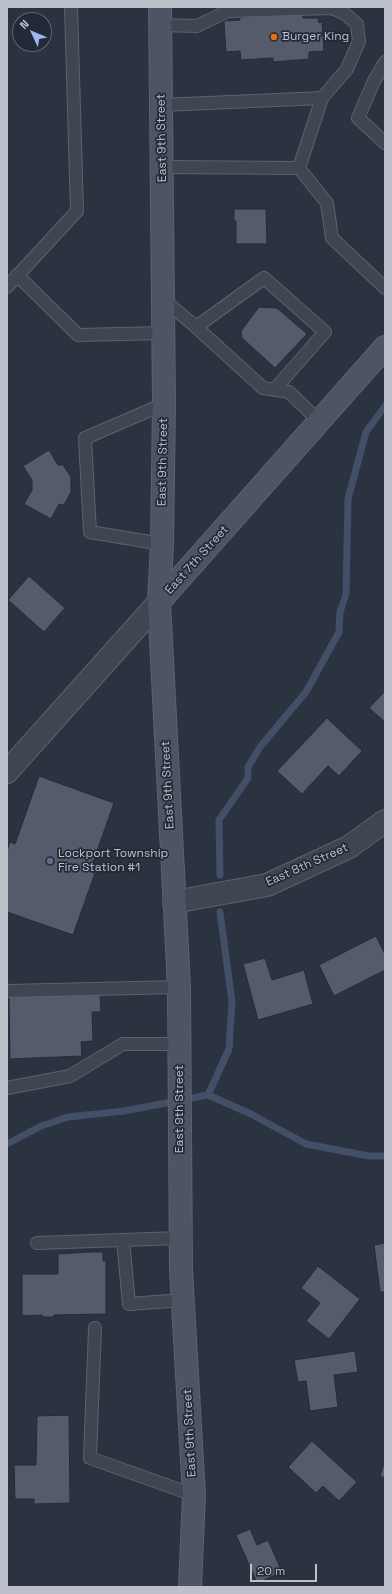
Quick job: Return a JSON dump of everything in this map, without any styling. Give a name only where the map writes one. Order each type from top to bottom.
[{"type":"main road","name":"East 9th Street","points":[[160,16],[164,404],[162,544],[159,602],[179,987],[180,1238],[182,1300],[194,1495],[190,1587]]},
{"type":"main road","name":"East 7th Street","points":[[159,602],[385,347]]},
{"type":"street","name":"East 7th Street","points":[[7,772],[159,602]]},
{"type":"street","name":"East 8th Street","points":[[174,902],[267,885],[349,847],[385,821]]},
{"type":"lane","points":[[7,287],[77,211],[71,7]]},
{"type":"lane","points":[[160,16],[197,26],[228,11],[331,8],[344,13],[357,24],[359,41],[347,69],[322,98],[299,168]]},
{"type":"lane","points":[[385,62],[374,81],[358,118],[385,143]]},
{"type":"lane","points":[[162,106],[322,98]]},
{"type":"lane","points":[[162,167],[299,168]]},
{"type":"lane","points":[[299,168],[327,202],[332,238],[385,288]]},
{"type":"lane","points":[[17,275],[78,335],[164,333]]},
{"type":"lane","points":[[196,327],[264,278],[325,332],[274,390]]},
{"type":"lane","points":[[163,300],[196,327],[263,388],[289,392],[320,422]]},
{"type":"lane","points":[[162,544],[90,532],[85,438],[164,404]]},
{"type":"lane","points":[[7,991],[179,987]]},
{"type":"lane","points":[[7,1088],[70,1076],[124,1044],[179,1044]]},
{"type":"lane","points":[[37,1243],[180,1238]]},
{"type":"lane","points":[[123,1240],[129,1304],[182,1300]]},
{"type":"lane","points":[[95,1328],[90,1458],[194,1495]]},
{"type":"building","name":"Burger King","points":[[302,10],[303,18],[318,18],[319,23],[322,22],[324,51],[309,52],[309,59],[273,62],[273,58],[241,60],[240,51],[226,52],[224,21],[240,20],[240,17],[286,15]]},
{"type":"building","points":[[234,209],[266,209],[267,244],[236,244],[236,221],[234,221]]},
{"type":"building","points":[[259,307],[277,308],[307,334],[275,368],[242,338],[241,331]]},
{"type":"building","points":[[49,450],[58,465],[63,465],[71,477],[71,492],[64,505],[59,504],[51,519],[24,504],[32,490],[32,480],[23,466]]},
{"type":"building","points":[[29,576],[65,608],[44,632],[8,600]]},
{"type":"building","points":[[385,691],[385,722],[369,708]]},
{"type":"building","points":[[327,718],[362,751],[339,776],[328,766],[302,794],[277,771]]},
{"type":"building","name":"Lockport Township Fire Station #1","points":[[39,776],[114,803],[90,871],[95,873],[73,935],[7,912],[7,851],[10,842],[15,844]]},
{"type":"building","points":[[376,936],[385,954],[385,970],[334,996],[319,965]]},
{"type":"building","points":[[265,958],[272,980],[304,970],[313,1004],[258,1020],[243,964]]},
{"type":"building","points":[[100,994],[101,1012],[92,1012],[93,1041],[81,1042],[82,1056],[10,1059],[9,997]]},
{"type":"building","points":[[385,1243],[385,1292],[380,1292],[374,1245]]},
{"type":"building","points":[[103,1252],[103,1261],[106,1261],[106,1314],[54,1315],[54,1317],[42,1317],[42,1315],[22,1316],[22,1274],[58,1274],[58,1254]]},
{"type":"building","points":[[318,1266],[360,1299],[329,1339],[306,1321],[320,1303],[301,1288]]},
{"type":"building","points":[[355,1351],[358,1372],[334,1375],[338,1407],[310,1411],[306,1381],[298,1382],[294,1360]]},
{"type":"building","points":[[69,1415],[70,1503],[34,1504],[34,1499],[15,1499],[14,1465],[36,1465],[37,1416]]},
{"type":"building","points":[[312,1441],[357,1482],[339,1501],[323,1486],[316,1493],[288,1467]]},
{"type":"building","points":[[385,1460],[385,1478],[380,1476]]},
{"type":"building","points":[[250,1529],[257,1545],[268,1540],[282,1572],[257,1583],[236,1535]]},
{"type":"waterway","points":[[220,875],[219,820],[248,778],[248,767],[260,747],[306,692],[339,632],[340,612],[346,594],[348,499],[366,432],[385,406]]},
{"type":"waterway","points":[[208,1095],[229,1049],[232,1002],[220,912]]},
{"type":"waterway","points":[[7,1144],[41,1126],[68,1117],[124,1111],[208,1095],[251,1114],[306,1144],[369,1156],[385,1156]]},
{"type":"place","name":"Burger King","points":[[274,37]]},
{"type":"place","name":"Lockport Township Fire Station #1","points":[[50,861]]}]
